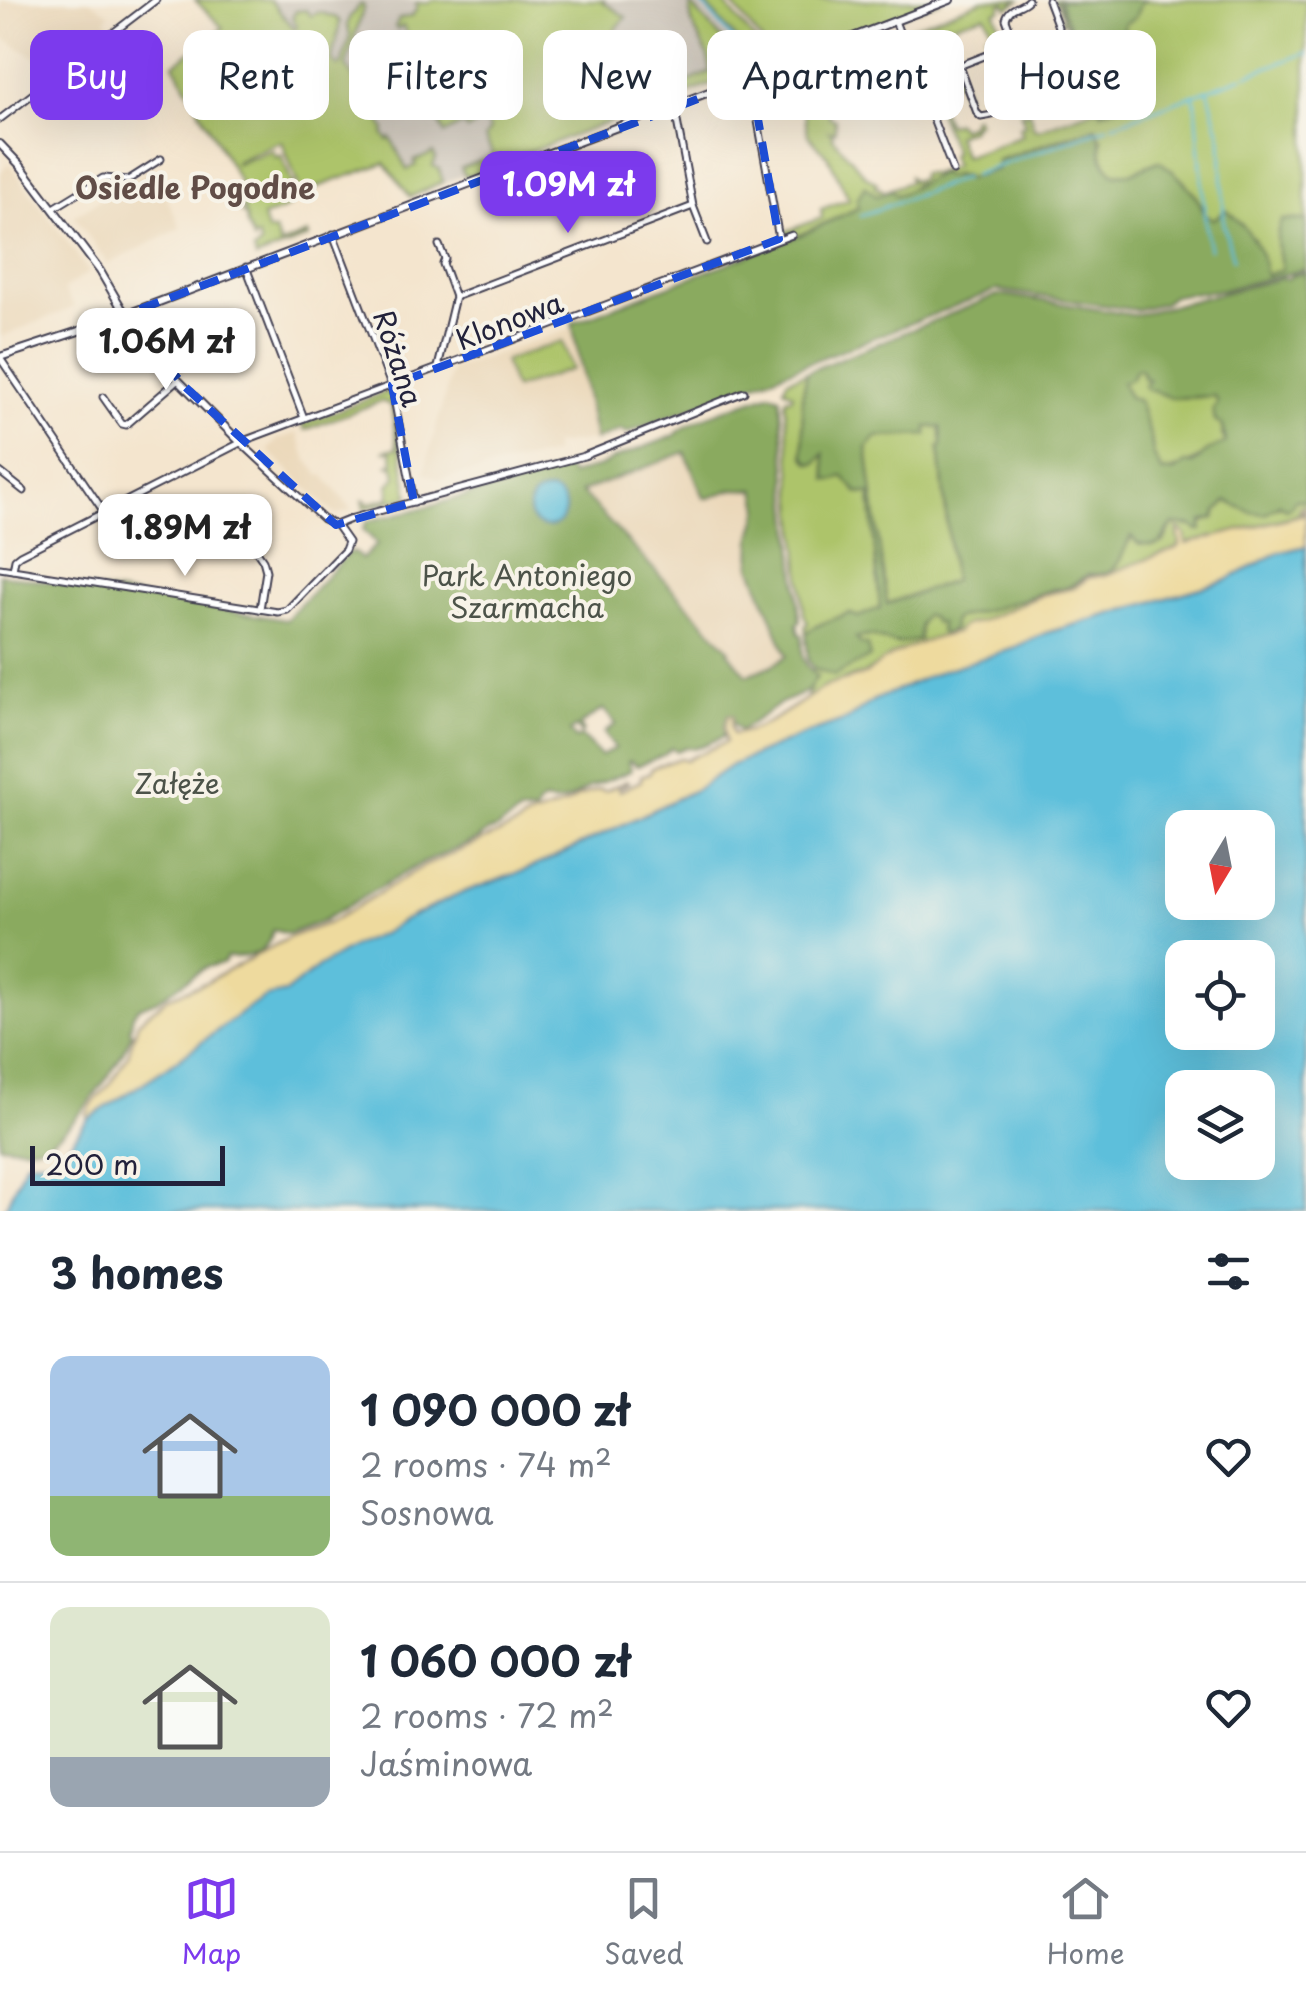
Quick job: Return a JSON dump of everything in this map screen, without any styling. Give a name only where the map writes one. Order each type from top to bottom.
[{"type":"street","points":[[0,119],[156,0]]},
{"type":"street","points":[[870,30],[950,0]]},
{"type":"street","points":[[1010,30],[1006,18],[1009,11],[1028,0]]},
{"type":"street","points":[[1048,0],[1056,30]]},
{"type":"street","points":[[894,21],[898,30]]},
{"type":"street","points":[[964,77],[977,113],[984,116]]},
{"type":"street","points":[[104,512],[0,358],[127,314],[634,120]]},
{"type":"street","points":[[677,120],[693,206],[706,242]]},
{"type":"street","points":[[758,120],[780,239]]},
{"type":"street","points":[[933,120],[953,170]]},
{"type":"street","points":[[0,144],[100,271],[127,314],[178,380],[314,512],[336,525],[348,542],[291,608],[280,612],[0,568]]},
{"type":"street","points":[[53,209],[103,178],[126,180],[161,159]]},
{"type":"street","points":[[455,298],[693,206]]},
{"type":"street","name":"Różana","points":[[333,234],[391,385],[413,500]]},
{"type":"street","name":"Klonowa","points":[[13,570],[20,554],[242,443],[792,235]]},
{"type":"street","points":[[438,367],[455,298],[439,245]]},
{"type":"street","points":[[246,267],[304,418]]},
{"type":"street","points":[[103,397],[126,426],[178,380]]},
{"type":"street","points":[[336,525],[413,500],[584,456],[744,392]]},
{"type":"street","points":[[0,472],[24,491]]},
{"type":"street","points":[[191,534],[222,520],[258,552],[266,567],[260,609]]},
{"type":"street","points":[[215,521],[210,530],[215,538]]},
{"type":"street","points":[[223,539],[230,534],[231,526]]},
{"type":"street","points":[[156,528],[249,543]]},
{"type":"highlighted area","points":[[751,79],[779,239],[392,385],[414,502],[336,525],[183,385],[127,314]]},
{"type":"shaded area","points":[[0,0],[89,0],[110,14],[105,19],[109,23],[100,30],[30,30],[30,54],[0,36]]},
{"type":"shaded area","points":[[262,0],[720,0],[745,30],[707,30],[707,82],[687,89],[687,30],[543,30],[543,120],[607,120],[419,194],[359,120],[523,120],[523,30],[349,30],[349,108],[329,83],[329,30],[286,30]]},
{"type":"shaded area","points":[[9,163],[89,272],[63,290],[75,307],[0,337],[0,173]]},
{"type":"shaded area","points":[[152,167],[181,228],[108,264],[74,216]]},
{"type":"shaded area","points":[[573,328],[595,440],[553,445],[553,454],[440,479],[424,473],[452,369]]},
{"type":"shaded area","points":[[761,423],[779,641],[788,640],[793,656],[748,675],[581,491]]},
{"type":"shaded area","points":[[297,433],[307,460],[352,510],[336,515],[268,450],[278,439]]},
{"type":"green space","points":[[195,0],[270,0],[295,30],[220,30],[223,28]]},
{"type":"green space","points":[[604,0],[626,17],[615,30],[543,30],[543,120],[616,120],[465,176],[461,168],[493,155],[485,138],[490,129],[479,123],[467,130],[463,124],[445,134],[437,120],[523,120],[523,30],[395,27],[399,19],[412,16],[416,3]]},
{"type":"green space","points":[[702,0],[722,0],[746,30],[728,30]]},
{"type":"green space","points":[[729,0],[942,0],[862,30],[753,30]]},
{"type":"green space","points":[[983,0],[1019,0],[1008,8],[1001,4],[995,12],[1002,30],[992,30],[985,15],[950,25],[948,30],[948,23],[931,30],[904,30]]},
{"type":"green space","points":[[1059,0],[1071,30],[1064,30],[1067,27],[1064,21],[1060,22],[1063,17],[1057,3],[1052,3]]},
{"type":"green space","points":[[1059,0],[1148,0],[1141,2],[1135,18],[1124,24],[1124,30],[1070,30]]},
{"type":"green space","points":[[1306,0],[1306,220],[1282,220],[1277,239],[1282,270],[1266,275],[1254,239],[1204,214],[1186,184],[1159,161],[1130,173],[1115,174],[1103,158],[1102,138],[1079,132],[997,160],[998,169],[965,179],[957,174],[915,184],[909,191],[858,208],[786,241],[784,232],[822,218],[821,209],[849,199],[828,157],[808,135],[805,120],[835,120],[835,131],[829,131],[832,137],[883,192],[909,182],[909,177],[913,181],[921,178],[921,173],[932,174],[954,166],[950,155],[954,152],[941,120],[947,125],[956,122],[961,128],[975,117],[978,122],[971,129],[956,135],[964,157],[1022,135],[1019,127],[1025,125],[1023,120],[1032,120],[1034,128],[1064,120],[1156,120],[1156,30],[1124,30],[1124,24],[1135,18],[1141,2]]},
{"type":"green space","points":[[361,4],[364,6],[357,30],[349,32],[347,25],[349,18]]},
{"type":"green space","points":[[691,5],[714,30],[707,30],[707,55],[693,25]]},
{"type":"green space","points":[[307,10],[311,16],[319,12],[337,18],[340,22],[332,60],[341,65],[349,38],[349,120],[380,120],[384,135],[388,140],[391,138],[407,170],[416,165],[414,161],[433,153],[433,166],[439,169],[443,182],[410,197],[385,163],[301,193],[282,142],[277,143],[235,162],[273,150],[275,157],[281,155],[293,185],[267,198],[293,189],[296,193],[289,196],[293,197],[286,208],[263,217],[267,231],[275,231],[280,245],[308,234],[309,237],[256,258],[254,251],[261,245],[258,237],[253,238],[254,242],[246,216],[241,213],[245,211],[243,207],[232,203],[247,196],[205,120],[329,120],[329,30],[295,30],[292,17],[296,11]]},
{"type":"green space","points":[[183,57],[183,80],[174,64]]},
{"type":"green space","points":[[707,74],[707,86],[687,94],[687,82]]},
{"type":"green space","points":[[1096,127],[1104,162],[1115,174],[1130,173],[1159,161],[1186,184],[1204,214],[1214,219],[1226,210],[1234,216],[1258,247],[1266,275],[1282,269],[1277,239],[1282,220],[1306,220],[1306,269],[1222,290],[1172,296],[1164,303],[1135,310],[997,290],[627,433],[621,430],[595,440],[572,323],[803,234],[858,208],[857,199],[865,186],[876,196],[891,191],[896,195],[941,173],[947,177],[964,175],[966,179],[997,169],[997,161]]},
{"type":"green space","points":[[1306,272],[1306,500],[1295,500],[1286,509],[1279,504],[1265,514],[1227,501],[1215,518],[1202,522],[1202,530],[1173,524],[1161,542],[1154,545],[1138,544],[1131,536],[1117,564],[1108,572],[1089,574],[1067,587],[956,618],[953,629],[943,635],[940,622],[935,623],[925,615],[919,640],[897,644],[871,636],[856,638],[867,645],[870,657],[834,676],[813,671],[808,661],[806,633],[849,613],[858,617],[880,608],[870,494],[858,493],[843,476],[827,480],[824,454],[816,463],[810,463],[804,456],[802,397],[807,372],[997,295],[1134,315]],"holes":[[[1135,370],[1143,373],[1143,378],[1148,379],[1146,389],[1173,398],[1215,396],[1215,421],[1223,426],[1226,442],[1193,464],[1162,472],[1153,454],[1139,401],[1129,397],[1122,383],[1132,378]],[[927,427],[941,427],[939,447],[953,581],[887,604],[867,448],[876,437],[927,435]]]},
{"type":"green space","points":[[562,341],[572,369],[514,389],[504,361]]},
{"type":"green space","points":[[1139,369],[1156,390],[1171,397],[1215,396],[1215,421],[1223,426],[1227,442],[1188,464],[1162,472],[1139,402],[1129,397],[1121,383]]},
{"type":"green space","points":[[807,372],[802,397],[804,456],[810,463],[816,463],[824,454],[825,467],[835,480],[843,476],[858,493],[870,494],[880,608],[858,617],[849,613],[806,633],[785,401],[793,394],[784,388],[787,380]]},
{"type":"green space","points":[[389,391],[409,496],[364,509],[363,500],[367,504],[390,498],[389,485],[396,477],[394,467],[389,465],[394,463],[391,451],[383,451],[397,448],[391,405],[381,401],[305,430],[302,424]]},
{"type":"green space","points":[[771,393],[780,397],[800,621],[797,624],[804,660],[817,677],[808,691],[781,703],[740,731],[728,715],[723,737],[694,749],[672,748],[637,766],[630,761],[630,771],[563,801],[544,801],[535,813],[520,813],[479,839],[420,864],[320,922],[288,934],[273,930],[262,950],[206,967],[156,1001],[138,1008],[133,1015],[132,1033],[118,1061],[70,1124],[46,1143],[0,1145],[0,574],[286,620],[349,552],[362,559],[377,544],[363,529],[367,521],[567,468],[571,475],[603,465],[674,436],[705,417]],"holes":[[[685,452],[704,498],[733,489],[756,490],[760,508],[752,536],[751,566],[787,656],[747,675],[730,650],[581,492]],[[603,709],[616,724],[604,733],[615,748],[601,756],[581,736],[576,739],[570,732],[576,727],[581,733],[580,725]]]},
{"type":"green space","points":[[940,426],[953,581],[886,604],[867,448],[876,437],[927,434],[926,427]]},
{"type":"green space","points":[[1306,500],[1300,511],[1304,509],[1305,513],[1186,544],[1181,531],[1180,545],[1175,549],[1105,575],[1088,578],[1074,588],[1029,600],[896,654],[804,702],[816,677],[812,672],[815,669],[830,674],[861,644],[855,638],[871,636],[897,644],[919,640],[925,614],[941,626],[956,618],[1061,589],[1089,576],[1102,574],[1131,536],[1141,545],[1164,542],[1173,524],[1201,530],[1201,523],[1215,518],[1227,501],[1270,509]]},
{"type":"sand","points":[[1306,506],[1306,546],[1278,553],[1225,581],[1046,633],[874,700],[847,720],[732,765],[697,789],[562,854],[464,892],[357,944],[306,976],[297,986],[248,1008],[88,1119],[91,1105],[128,1055],[138,1022],[168,997],[205,983],[292,936],[329,923],[422,867],[579,796],[627,781],[618,788],[620,791],[641,781],[641,776],[652,768],[680,758],[686,760],[726,742],[724,727],[728,715],[733,716],[733,734],[756,728],[826,686],[865,674],[910,647],[1175,549],[1180,545],[1178,528],[1185,534],[1186,544],[1304,514],[1304,510],[1299,511]]},
{"type":"water","points":[[547,491],[560,496],[565,509],[560,522],[547,527],[534,522],[529,509],[534,496]]},
{"type":"water","points":[[1306,546],[1306,1211],[4,1211],[26,1161],[47,1160],[65,1150],[88,1119],[248,1008],[266,997],[285,993],[357,944],[464,892],[562,854],[697,789],[732,765],[847,720],[874,700],[941,671],[1009,650],[1046,633],[1225,581],[1278,553]]},
{"type":"waterway","points":[[699,0],[725,30]]},
{"type":"waterway","points":[[1247,75],[1306,53]]},
{"type":"waterway","points":[[1113,125],[1242,77]]},
{"type":"waterway","points":[[1208,90],[1221,138],[1224,226],[1233,259]]},
{"type":"waterway","points":[[1193,95],[1210,249]]},
{"type":"waterway","points":[[973,175],[1107,127]]},
{"type":"waterway","points":[[860,216],[964,178]]},
{"type":"district","name":"Osiedle Pogodne","points":[[195,186]]},
{"type":"park label","name":"Park Antoniego Szarmacha","points":[[527,590]]},
{"type":"park label","name":"Załęże","points":[[177,782]]}]
